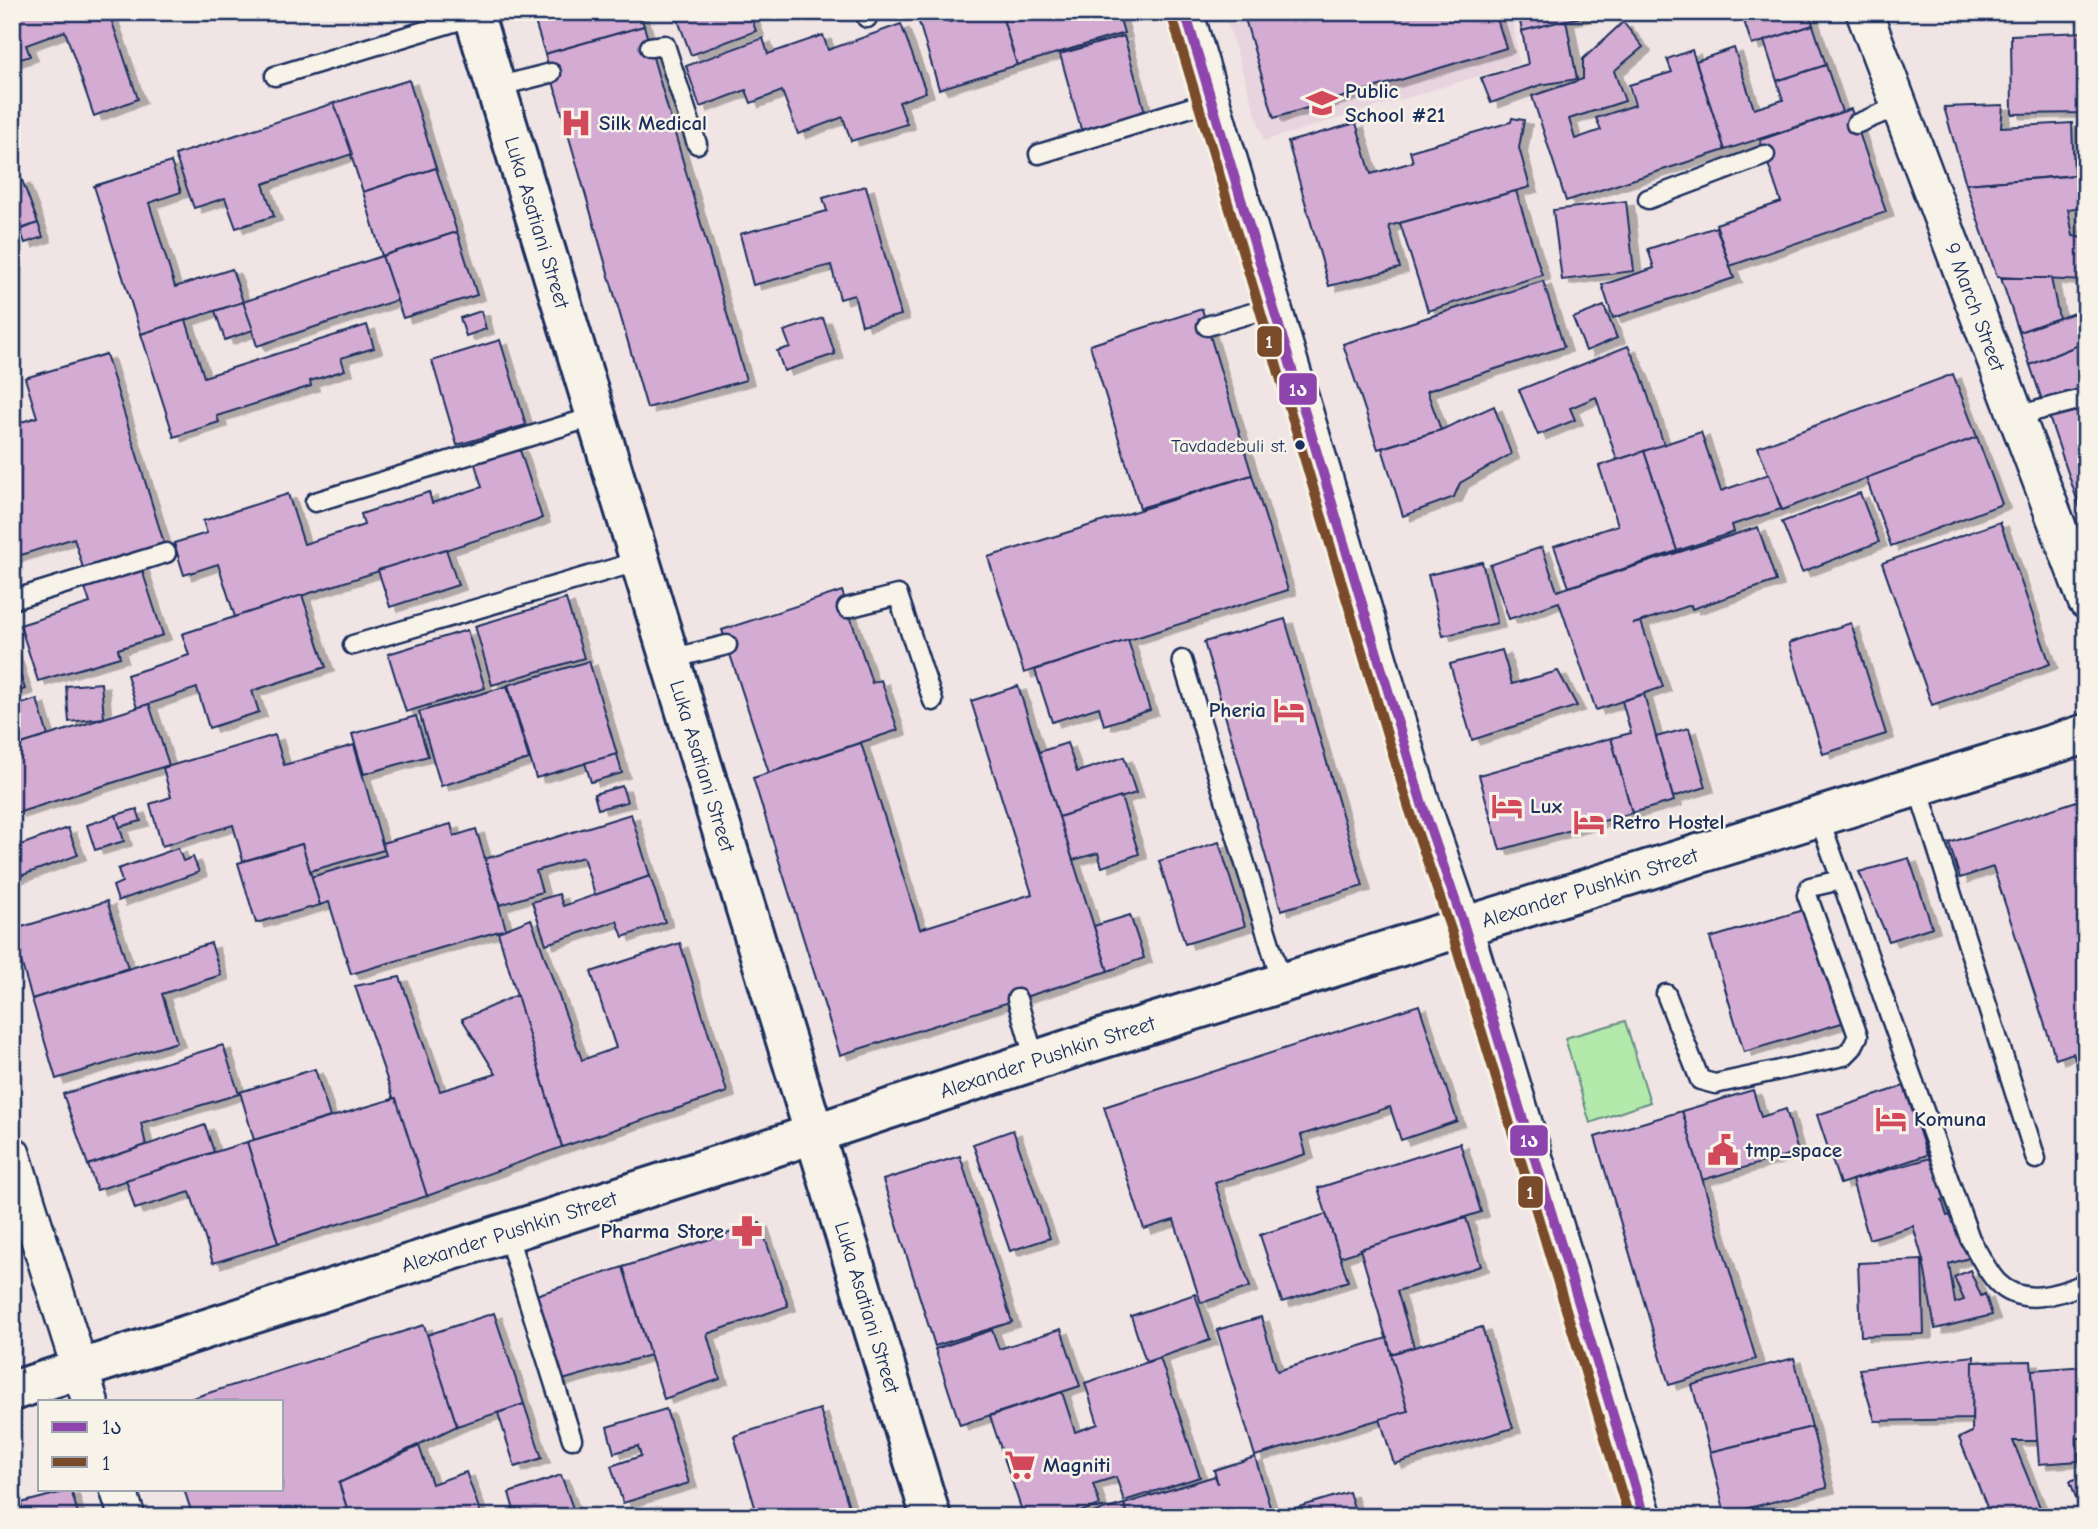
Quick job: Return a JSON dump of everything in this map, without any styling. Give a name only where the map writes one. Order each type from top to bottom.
[{"type":"street","points":[[1185,12],[1418,791],[1464,926],[1644,1517]]},
{"type":"street","name":"Luka Asatiani Street","points":[[474,14],[931,1517]]},
{"type":"street","name":"9 March Street","points":[[1875,14],[1899,106],[2016,416],[2076,544],[2086,601]]},
{"type":"street","name":"Alexander Pushkin Street","points":[[12,1391],[85,1385],[507,1233],[1035,1060],[1818,814],[2086,734]]},
{"type":"street","points":[[12,1154],[85,1385]]},
{"type":"street","points":[[118,1490],[127,1517]]},
{"type":"lane","points":[[275,76],[474,14]]},
{"type":"lane","points":[[650,47],[665,45],[697,144]]},
{"type":"lane","points":[[496,87],[551,73]]},
{"type":"lane","points":[[1039,154],[1211,101]]},
{"type":"lane","points":[[1856,124],[1899,106]]},
{"type":"lane","points":[[1648,199],[1765,155]]},
{"type":"lane","points":[[1207,326],[1273,307]]},
{"type":"lane","points":[[2016,416],[2086,398]]},
{"type":"lane","points":[[315,502],[596,416]]},
{"type":"lane","points":[[12,600],[166,553]]},
{"type":"lane","points":[[353,645],[640,561]]},
{"type":"lane","points":[[848,608],[898,594],[933,701]]},
{"type":"lane","points":[[670,659],[727,645]]},
{"type":"lane","points":[[1182,660],[1282,983]]},
{"type":"lane","points":[[1917,785],[2036,1159]]},
{"type":"lane","points":[[1818,814],[1970,1238],[1997,1283],[2028,1298],[2064,1292],[2086,1283]]},
{"type":"lane","points":[[1666,994],[1700,1080],[1715,1084],[1844,1056],[1858,1037],[1807,895],[1810,887],[1841,880]]},
{"type":"lane","points":[[1017,999],[1035,1060]]},
{"type":"lane","points":[[507,1233],[572,1439]]},
{"type":"shaded area","name":"Public School #21","points":[[1224,12],[1512,12],[1519,64],[1264,141]]},
{"type":"green space","points":[[1625,1021],[1650,1102],[1590,1123],[1565,1038]]},
{"type":"building","points":[[12,12],[112,12],[109,13],[138,99],[94,116],[65,31],[26,45],[30,56],[12,62]]},
{"type":"building","points":[[532,12],[640,12],[644,26],[545,54]]},
{"type":"building","points":[[675,12],[749,12],[756,31],[691,55]]},
{"type":"building","points":[[916,12],[947,12],[950,22],[982,12],[1001,12],[1017,65],[939,89]]},
{"type":"building","points":[[1001,12],[1118,12],[1124,33],[1017,65]]},
{"type":"building","name":"Public School #21","points":[[1243,12],[1495,12],[1506,48],[1274,118]]},
{"type":"building","points":[[1518,12],[1594,12],[1594,14],[1522,31]]},
{"type":"building","points":[[1741,12],[1809,12],[1813,25],[1752,45]]},
{"type":"building","points":[[1566,20],[1577,79],[1540,85],[1491,103],[1481,78],[1528,64],[1522,31]]},
{"type":"building","points":[[1623,22],[1643,47],[1614,71],[1625,101],[1569,119],[1575,139],[1601,130],[1596,118],[1635,105],[1629,85],[1672,72],[1667,59],[1692,50],[1725,150],[1566,201],[1532,96],[1583,79],[1583,59]]},
{"type":"building","points":[[901,24],[926,92],[899,102],[907,124],[851,141],[843,117],[798,134],[782,91],[751,103],[746,90],[700,107],[686,66],[763,38],[768,54],[823,35],[828,50]]},
{"type":"building","points":[[1813,25],[1826,65],[1777,81],[1764,41]]},
{"type":"building","points":[[644,26],[746,380],[647,408],[545,54]]},
{"type":"building","points":[[2086,32],[2086,113],[2012,114],[2011,35]]},
{"type":"building","points":[[1124,36],[1146,116],[1082,133],[1060,54]]},
{"type":"building","points":[[1734,48],[1754,109],[1783,100],[1777,81],[1826,65],[1842,112],[1725,150],[1696,61]]},
{"type":"building","points":[[409,80],[436,168],[363,192],[334,103]]},
{"type":"building","points":[[334,103],[352,154],[263,184],[274,216],[236,228],[225,198],[194,208],[175,155]]},
{"type":"building","points":[[2003,105],[2001,127],[2072,123],[2074,175],[1966,184],[1944,107]]},
{"type":"building","points":[[1851,109],[1886,212],[1730,266],[1716,224],[1781,202],[1760,140]]},
{"type":"building","points":[[1512,118],[1524,120],[1519,148],[1530,187],[1389,226],[1400,268],[1329,286],[1288,142],[1356,123],[1371,174],[1413,162],[1410,151],[1511,122]]},
{"type":"building","points":[[2078,124],[2086,124],[2086,174],[2081,175]]},
{"type":"building","points":[[171,162],[181,192],[149,203],[175,287],[232,269],[243,302],[141,334],[94,186]]},
{"type":"building","points":[[436,168],[457,232],[382,256],[363,192]]},
{"type":"building","points":[[2081,175],[2082,207],[2068,209],[2073,236],[2086,239],[2086,281],[1997,277],[1966,184]]},
{"type":"building","points":[[22,180],[38,223],[12,232],[12,183]]},
{"type":"building","points":[[866,186],[901,315],[862,325],[854,295],[840,299],[831,265],[753,285],[740,234],[827,211],[823,198]]},
{"type":"building","points":[[1516,191],[1542,275],[1428,311],[1400,223]]},
{"type":"building","points":[[1626,201],[1634,271],[1562,280],[1553,210]]},
{"type":"building","points":[[38,223],[43,237],[25,243],[20,230]]},
{"type":"building","points":[[1716,227],[1734,278],[1613,318],[1602,285],[1654,268],[1648,249]]},
{"type":"building","points":[[457,232],[477,295],[403,318],[382,256]]},
{"type":"building","points":[[382,256],[397,300],[257,346],[243,302]]},
{"type":"building","points":[[2001,278],[2051,278],[2059,318],[2019,332]]},
{"type":"building","points":[[1543,281],[1564,347],[1427,391],[1441,430],[1378,449],[1343,344]]},
{"type":"building","points":[[243,302],[253,330],[225,340],[215,311]]},
{"type":"building","points":[[1604,306],[1617,338],[1586,351],[1573,318]]},
{"type":"building","points":[[1202,309],[1252,475],[1140,508],[1090,345]]},
{"type":"building","points":[[2086,309],[2086,342],[2030,365],[2019,332]]},
{"type":"building","points":[[481,311],[486,329],[466,336],[460,318]]},
{"type":"building","points":[[823,318],[835,354],[784,371],[777,351],[790,347],[784,331]]},
{"type":"building","points":[[186,320],[204,377],[367,325],[374,348],[341,358],[345,370],[310,381],[311,386],[217,416],[219,422],[174,437],[141,334]]},
{"type":"building","points":[[500,340],[526,425],[457,445],[432,361]]},
{"type":"building","points":[[2086,342],[2086,388],[2043,403],[2030,365]]},
{"type":"building","points":[[1628,346],[1641,374],[1664,445],[1617,460],[1596,397],[1570,408],[1575,420],[1538,435],[1519,390]]},
{"type":"building","points":[[106,354],[164,543],[83,568],[74,538],[12,558],[12,425],[37,417],[25,378]]},
{"type":"building","points":[[1953,374],[1977,437],[1782,510],[1758,447]]},
{"type":"building","points":[[1494,406],[1511,454],[1460,483],[1454,497],[1403,516],[1382,448],[1441,430]]},
{"type":"building","points":[[2086,406],[2086,522],[2085,523],[2048,414]]},
{"type":"building","points":[[1701,432],[1721,491],[1769,474],[1781,509],[1732,525],[1734,532],[1677,551],[1644,451]]},
{"type":"building","points":[[1977,437],[2002,504],[1891,546],[1866,478]]},
{"type":"building","points":[[519,447],[542,518],[536,521],[235,617],[218,564],[184,575],[174,543],[207,533],[203,521],[288,494],[304,544],[364,525],[361,514],[429,492],[432,503],[482,487],[474,461]]},
{"type":"building","points":[[1644,451],[1677,551],[1569,587],[1554,546],[1618,525],[1599,466]]},
{"type":"building","points":[[1252,475],[1288,590],[1024,673],[988,557]]},
{"type":"building","points":[[1860,493],[1879,542],[1802,572],[1782,522]]},
{"type":"building","points":[[2000,522],[2050,664],[1932,705],[1882,563]]},
{"type":"building","points":[[1758,527],[1776,581],[1692,609],[1691,605],[1633,624],[1641,622],[1663,687],[1596,710],[1559,602],[1509,619],[1490,565],[1542,547],[1557,591]]},
{"type":"building","points":[[446,549],[458,585],[390,607],[378,570]]},
{"type":"building","points":[[1482,562],[1497,623],[1443,636],[1428,575]]},
{"type":"building","points":[[141,567],[163,635],[118,649],[120,657],[38,681],[20,625],[90,603],[84,585]]},
{"type":"building","points":[[842,591],[872,683],[881,680],[898,730],[769,773],[722,630]]},
{"type":"building","points":[[302,595],[326,667],[252,691],[259,712],[209,728],[197,688],[137,708],[127,675],[189,655],[182,634]]},
{"type":"building","points":[[566,599],[584,658],[492,685],[475,626]]},
{"type":"building","points":[[1285,619],[1363,886],[1281,910],[1204,642]]},
{"type":"building","points":[[1851,623],[1886,734],[1823,754],[1789,643]]},
{"type":"building","points":[[467,630],[485,688],[406,712],[388,654]]},
{"type":"building","points":[[1128,640],[1150,710],[1104,725],[1099,707],[1052,722],[1035,670]]},
{"type":"building","points":[[12,649],[25,689],[12,693]]},
{"type":"building","points":[[1502,650],[1512,684],[1558,671],[1577,706],[1472,740],[1450,664]]},
{"type":"building","points":[[589,661],[617,754],[536,778],[508,685]]},
{"type":"building","points":[[101,683],[104,718],[69,722],[66,686]]},
{"type":"building","points":[[507,686],[529,759],[441,786],[419,712]]},
{"type":"building","points":[[1018,686],[1108,971],[840,1055],[753,778],[861,743],[920,929],[1032,894],[971,701]]},
{"type":"building","points":[[1644,694],[1674,801],[1632,813],[1611,738],[1631,733],[1622,701]]},
{"type":"building","points":[[37,699],[48,736],[12,747],[12,707]]},
{"type":"building","points":[[149,704],[169,765],[17,813],[12,798],[12,747]]},
{"type":"building","points":[[416,716],[428,756],[364,774],[352,734]]},
{"type":"building","points":[[1689,728],[1706,787],[1673,797],[1656,737]]},
{"type":"building","points":[[275,735],[284,765],[354,745],[384,850],[310,871],[302,844],[243,861],[233,825],[162,846],[150,804],[171,797],[163,768]]},
{"type":"building","points":[[1611,738],[1632,813],[1500,850],[1479,775]]},
{"type":"building","points":[[1067,743],[1077,772],[1124,757],[1136,793],[1059,817],[1039,752]]},
{"type":"building","points":[[617,754],[622,773],[591,782],[585,763]]},
{"type":"building","points":[[622,786],[627,802],[598,809],[594,794]]},
{"type":"building","points":[[1121,797],[1139,854],[1102,867],[1098,853],[1073,860],[1059,817]]},
{"type":"building","points":[[2086,798],[2086,1093],[2073,1053],[2056,1059],[1993,867],[1960,878],[1949,843]]},
{"type":"building","points":[[137,809],[141,821],[119,827],[116,815]]},
{"type":"building","points":[[631,814],[650,876],[595,895],[583,857],[536,871],[542,892],[500,905],[485,859]]},
{"type":"building","points":[[116,815],[124,841],[95,850],[87,825]]},
{"type":"building","points":[[451,824],[454,836],[476,829],[506,929],[351,974],[329,902],[320,905],[311,877],[386,855],[382,843]]},
{"type":"building","points":[[68,828],[78,855],[12,879],[12,848]]},
{"type":"building","points":[[1219,842],[1245,926],[1185,944],[1159,861]]},
{"type":"building","points":[[302,844],[320,905],[256,923],[238,863]]},
{"type":"building","points":[[178,848],[183,861],[193,857],[199,872],[118,901],[113,886],[122,882],[118,869]]},
{"type":"building","points":[[1909,858],[1932,927],[1889,941],[1859,872]]},
{"type":"building","points":[[650,876],[665,922],[623,937],[617,921],[546,944],[532,902],[559,894],[563,906]]},
{"type":"building","points":[[107,901],[128,968],[32,999],[12,930]]},
{"type":"building","points":[[1810,908],[1845,1022],[1744,1052],[1710,938]]},
{"type":"building","points":[[1130,915],[1144,958],[1108,971],[1094,926]]},
{"type":"building","points":[[531,919],[582,1060],[616,1048],[591,972],[680,943],[727,1092],[562,1147],[498,932]]},
{"type":"building","points":[[211,943],[221,975],[162,994],[177,1042],[56,1079],[32,999]]},
{"type":"building","points":[[400,977],[440,1091],[496,1074],[462,1019],[517,995],[562,1147],[427,1196],[355,986]]},
{"type":"building","points":[[1419,1005],[1457,1121],[1401,1140],[1390,1107],[1301,1135],[1306,1154],[1215,1183],[1250,1287],[1201,1303],[1174,1220],[1144,1229],[1104,1107]]},
{"type":"building","points":[[223,1045],[239,1094],[141,1123],[146,1145],[88,1165],[63,1094]]},
{"type":"building","points":[[315,1069],[330,1117],[254,1140],[240,1092]]},
{"type":"building","points":[[1904,1086],[1927,1155],[1840,1184],[1817,1115]]},
{"type":"building","points":[[1753,1090],[1761,1117],[1786,1109],[1798,1152],[1702,1180],[1682,1111]]},
{"type":"building","points":[[396,1098],[427,1196],[278,1243],[247,1142]]},
{"type":"building","points":[[1682,1111],[1756,1359],[1669,1385],[1595,1137]]},
{"type":"building","points":[[205,1125],[214,1152],[97,1190],[88,1165]]},
{"type":"building","points":[[1013,1130],[1050,1238],[1010,1251],[973,1144]]},
{"type":"building","points":[[247,1142],[278,1243],[213,1263],[190,1192],[135,1209],[126,1180]]},
{"type":"building","points":[[1460,1143],[1481,1212],[1340,1257],[1318,1188]]},
{"type":"building","points":[[960,1156],[1012,1322],[935,1346],[883,1180]]},
{"type":"building","points":[[1938,1156],[1950,1198],[1942,1200],[1947,1216],[1958,1213],[1972,1257],[1949,1264],[1955,1303],[1964,1300],[1954,1277],[1970,1270],[1981,1296],[1985,1294],[1992,1315],[1935,1329],[1923,1260],[1913,1226],[1869,1239],[1852,1180]]},
{"type":"building","points":[[1326,1214],[1348,1281],[1282,1302],[1260,1235]]},
{"type":"building","points":[[1466,1218],[1481,1266],[1397,1291],[1414,1347],[1391,1354],[1360,1249]]},
{"type":"building","points":[[760,1223],[788,1306],[707,1334],[720,1379],[664,1399],[623,1267]]},
{"type":"building","points":[[1922,1260],[1924,1334],[1861,1336],[1858,1263]]},
{"type":"building","points":[[623,1267],[650,1355],[559,1381],[533,1296]]},
{"type":"building","points":[[1195,1294],[1210,1340],[1146,1362],[1131,1316]]},
{"type":"building","points":[[494,1313],[524,1404],[457,1426],[427,1335]]},
{"type":"building","points":[[1261,1317],[1277,1371],[1387,1338],[1408,1411],[1255,1456],[1217,1330]]},
{"type":"building","points":[[424,1325],[457,1426],[339,1483],[350,1517],[193,1517],[184,1490],[284,1490],[284,1400],[186,1400]]},
{"type":"building","points":[[1482,1327],[1513,1428],[1394,1464],[1380,1419],[1408,1411],[1391,1354]]},
{"type":"building","points":[[1061,1329],[1080,1386],[960,1425],[935,1349],[992,1330],[999,1349]]},
{"type":"building","points":[[1974,1356],[1972,1419],[1875,1421],[1859,1369]]},
{"type":"building","points":[[1160,1358],[1200,1477],[1124,1501],[1116,1477],[1093,1484],[1100,1505],[1065,1517],[1024,1517],[990,1416],[1062,1392],[1075,1432],[1098,1424],[1085,1383]]},
{"type":"building","points":[[1794,1358],[1812,1427],[1710,1452],[1692,1385]]},
{"type":"building","points":[[2031,1361],[2038,1441],[2013,1441],[2044,1517],[1991,1517],[1959,1438],[1972,1432],[1973,1362]]},
{"type":"building","points":[[2086,1366],[2086,1438],[2077,1438],[2079,1461],[2039,1464],[2032,1370]]},
{"type":"building","points":[[524,1404],[542,1458],[515,1467],[498,1413]]},
{"type":"building","points":[[666,1409],[689,1483],[623,1503],[611,1466],[641,1456],[638,1446],[614,1453],[607,1427]]},
{"type":"building","points":[[820,1409],[852,1517],[758,1517],[734,1436]]},
{"type":"building","points":[[1812,1427],[1827,1488],[1725,1514],[1710,1452]]},
{"type":"building","points":[[419,1446],[432,1484],[466,1472],[481,1514],[350,1517],[339,1483]]},
{"type":"building","points":[[1255,1457],[1273,1517],[1128,1517],[1124,1504],[1215,1476],[1218,1484],[1214,1470]]},
{"type":"building","points":[[561,1475],[576,1517],[516,1517],[509,1493]]},
{"type":"building","points":[[2086,1475],[2086,1517],[2083,1517],[2070,1481]]},
{"type":"building","points":[[71,1490],[79,1517],[24,1517],[21,1503]]},
{"type":"building","points":[[1349,1492],[1357,1517],[1272,1515]]},
{"type":"building","points":[[1124,1504],[1128,1517],[1079,1517]]},
{"type":"transit line","name":"1ა","points":[[1185,12],[1422,804],[1464,926],[1644,1517]]},
{"type":"transit line","name":"1","points":[[1172,16],[1409,808],[1451,930],[1629,1517]]},
{"type":"place","name":"Public School #21","points":[[1322,103]]},
{"type":"place","name":"Silk Medical","points":[[576,123]]},
{"type":"place","name":"Tavdadebuli st.","points":[[1300,445]]},
{"type":"place","name":"Pheria","points":[[1289,710]]},
{"type":"place","name":"Lux","points":[[1507,806]]},
{"type":"place","name":"Retro Hostel","points":[[1589,822]]},
{"type":"place","name":"Komuna","points":[[1891,1119]]},
{"type":"place","name":"tmp_space","points":[[1723,1150]]},
{"type":"place","name":"Pharma Store","points":[[747,1231]]},
{"type":"place","name":"Magniti","points":[[1020,1465]]}]
